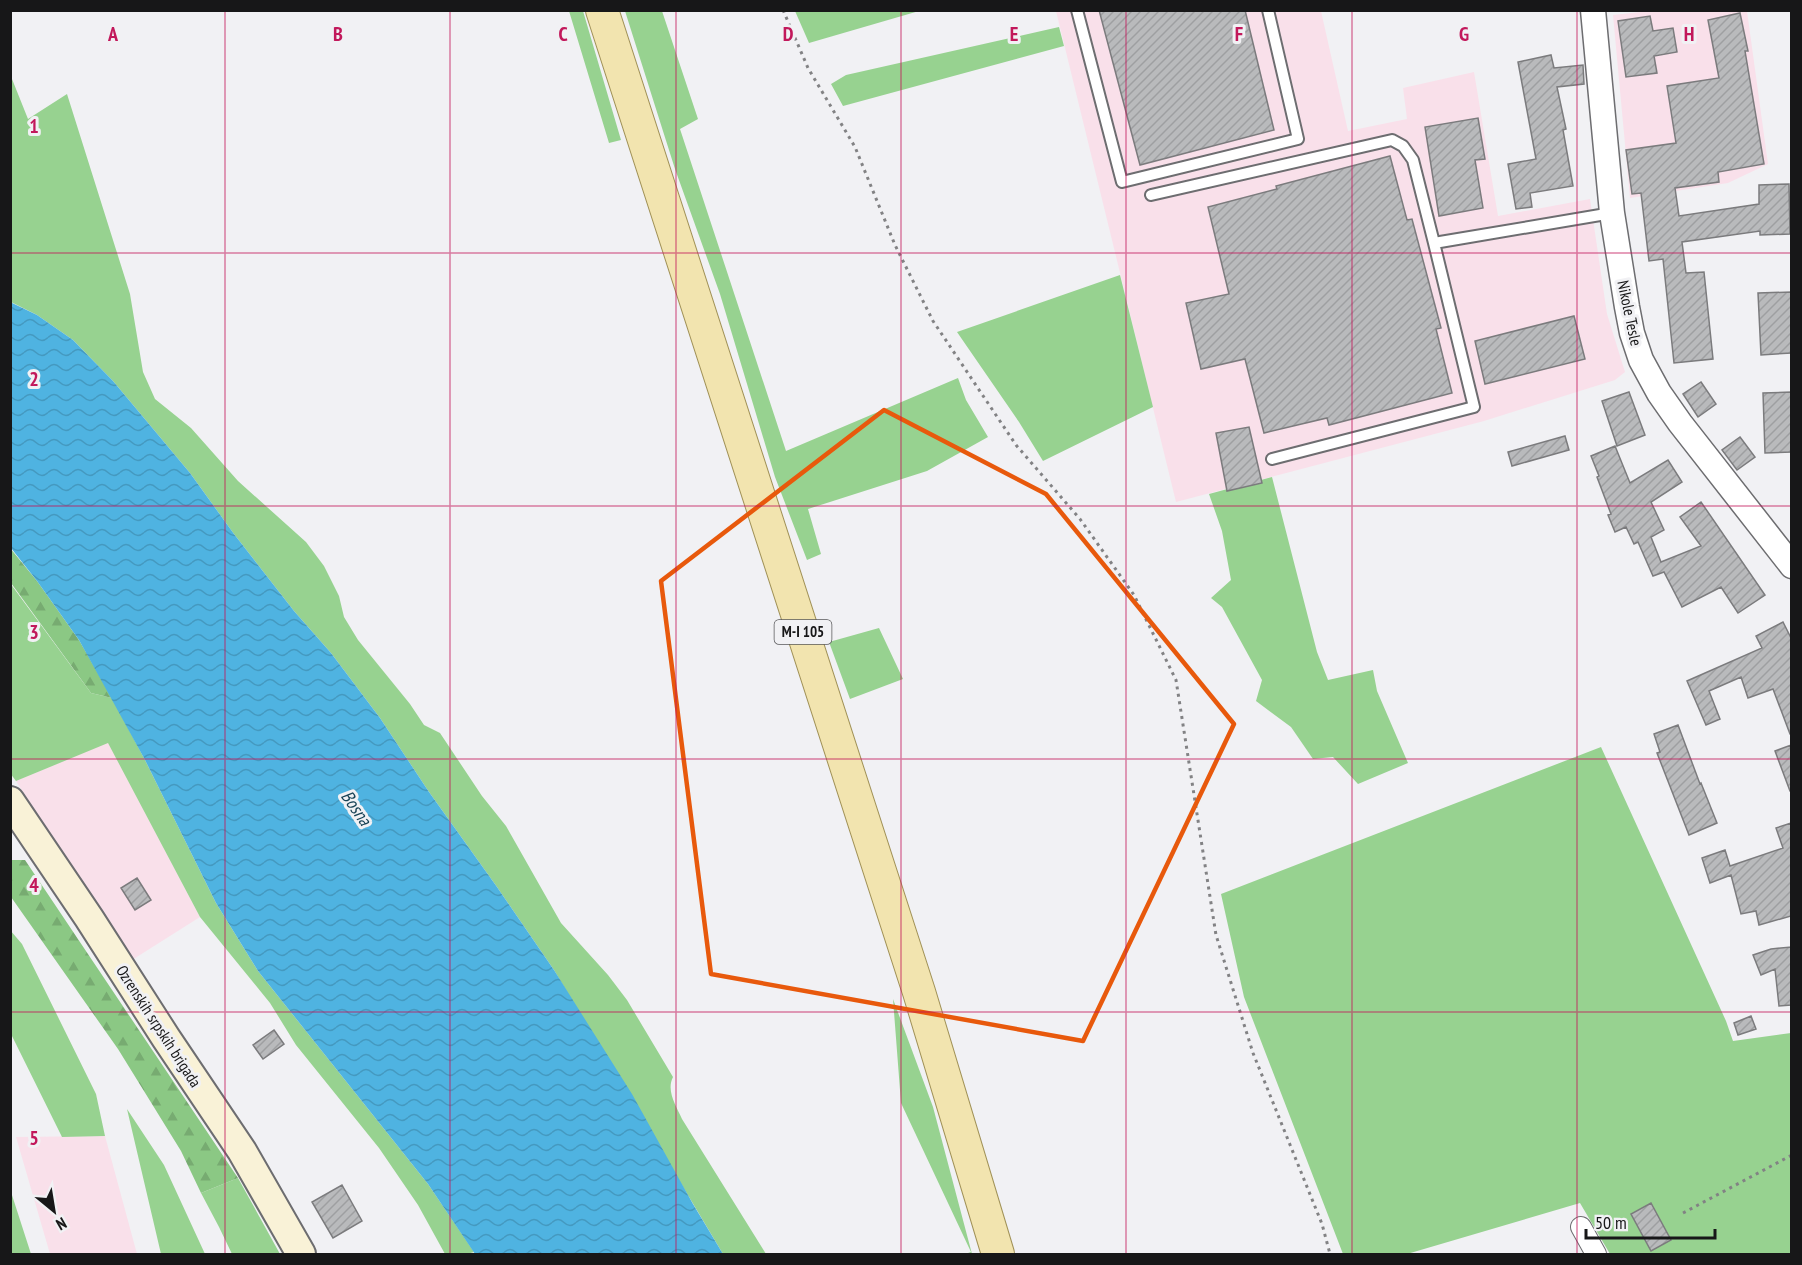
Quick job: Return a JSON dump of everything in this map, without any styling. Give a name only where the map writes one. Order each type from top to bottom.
[{"type":"main road","name":"M-I 105","points":[[602,10],[920,992],[998,1254]]},
{"type":"main road","name":"Ozrenskih srpskih brigada","points":[[10,801],[242,1151],[301,1254]]},
{"type":"street","name":"Nikole Tesle","points":[[1593,10],[1612,213],[1632,333],[1641,360],[1659,393],[1680,423],[1791,566]]},
{"type":"street","points":[[1581,1227],[1596,1254]]},
{"type":"lane","points":[[1077,10],[1122,182],[1298,139],[1268,10]]},
{"type":"lane","points":[[1151,195],[1392,140],[1403,146],[1413,160],[1474,407],[1272,459]]},
{"type":"lane","points":[[1434,243],[1612,213]]},
{"type":"path","points":[[783,10],[808,68],[855,147],[895,245],[933,321],[1016,445],[1080,519],[1134,595],[1176,680],[1216,935],[1253,1053],[1322,1224],[1330,1254]]},
{"type":"path","points":[[1683,1213],[1791,1155]]},
{"type":"highlighted area","points":[[884,410],[1046,494],[1234,724],[1083,1041],[711,974],[661,581]]},
{"type":"shaded area","points":[[1659,10],[1747,11],[1768,164],[1728,183],[1630,198],[1613,15]]},
{"type":"shaded area","points":[[1056,11],[1321,11],[1348,131],[1407,119],[1403,88],[1474,72],[1498,216],[1590,199],[1607,314],[1625,372],[1615,380],[1484,421],[1176,502]]},
{"type":"shaded area","points":[[108,742],[200,917],[132,960],[16,781]]},
{"type":"shaded area","points":[[105,1136],[137,1254],[50,1254],[16,1137]]},
{"type":"green space","points":[[569,11],[583,11],[621,140],[609,143]]},
{"type":"green space","points":[[625,11],[662,11],[698,119],[680,129],[786,451],[958,378],[966,400],[988,437],[927,471],[808,509],[821,554],[807,560],[775,477],[720,294],[675,169]]},
{"type":"green space","points":[[795,11],[919,11],[809,43]]},
{"type":"green space","points":[[1059,27],[1064,46],[843,106],[831,84],[846,75]]},
{"type":"green space","points":[[10,74],[28,119],[67,94],[130,294],[143,372],[155,399],[191,428],[238,481],[306,542],[324,566],[339,596],[344,617],[358,640],[410,704],[424,725],[440,733],[482,796],[506,826],[561,923],[608,975],[627,1000],[673,1077],[671,1093],[682,1119],[766,1254],[723,1254],[554,970],[380,718],[331,653],[294,611],[234,534],[190,473],[113,381],[73,340],[37,315],[11,302]]},
{"type":"green space","points":[[1120,275],[1153,407],[1043,461],[957,332]]},
{"type":"green space","points":[[1272,477],[1317,652],[1328,680],[1373,670],[1377,691],[1408,763],[1358,784],[1333,757],[1313,759],[1291,727],[1256,701],[1262,680],[1222,607],[1211,598],[1231,580],[1222,531],[1209,494]]},
{"type":"green space","points":[[10,548],[37,581],[79,640],[112,698],[91,693],[11,583]]},
{"type":"green space","points":[[10,583],[91,693],[112,698],[216,903],[258,971],[428,1184],[474,1252],[445,1254],[418,1205],[379,1148],[296,1045],[270,1003],[200,917],[108,743],[16,781],[10,773]]},
{"type":"green space","points":[[879,628],[903,679],[850,699],[829,642]]},
{"type":"green space","points":[[1601,747],[1726,1021],[1733,1041],[1791,1033],[1791,1254],[1610,1254],[1580,1203],[1407,1254],[1343,1254],[1244,997],[1221,894]]},
{"type":"green space","points":[[11,860],[25,860],[238,1178],[201,1193],[181,1151],[118,1049],[11,897]]},
{"type":"green space","points":[[10,930],[22,944],[96,1094],[105,1136],[62,1137],[11,1034]]},
{"type":"green space","points":[[893,999],[933,1107],[972,1254],[965,1254],[971,1252],[901,1103]]},
{"type":"green space","points":[[127,1109],[164,1165],[205,1254],[161,1254]]},
{"type":"green space","points":[[238,1178],[280,1254],[232,1254],[201,1193]]},
{"type":"green space","points":[[11,1192],[31,1254],[11,1254]]},
{"type":"water","name":"Bosna","points":[[10,302],[37,315],[73,340],[113,381],[190,473],[234,534],[294,611],[331,653],[380,718],[554,970],[632,1094],[723,1254],[475,1254],[428,1184],[258,971],[216,903],[145,760],[79,640],[11,548]]},
{"type":"building","points":[[1099,10],[1245,10],[1274,130],[1140,165]]},
{"type":"building","points":[[1740,13],[1748,51],[1745,51],[1764,164],[1718,172],[1719,182],[1675,188],[1679,216],[1759,204],[1759,185],[1789,184],[1790,234],[1760,235],[1760,231],[1682,242],[1686,273],[1704,272],[1713,359],[1674,363],[1663,259],[1649,261],[1641,193],[1632,194],[1626,150],[1676,143],[1667,86],[1719,78],[1708,20]]},
{"type":"building","points":[[1650,16],[1653,31],[1673,28],[1677,52],[1654,56],[1657,73],[1626,77],[1618,21]]},
{"type":"building","points":[[1551,55],[1554,68],[1583,65],[1584,84],[1557,87],[1566,129],[1563,130],[1573,186],[1530,193],[1532,207],[1516,209],[1508,164],[1536,159],[1518,62]]},
{"type":"building","points":[[1478,118],[1485,159],[1475,160],[1483,208],[1439,216],[1425,127]]},
{"type":"building","points":[[1390,156],[1407,220],[1412,219],[1441,328],[1436,329],[1452,393],[1329,425],[1327,418],[1264,433],[1245,359],[1201,369],[1186,303],[1229,294],[1208,207],[1277,189],[1276,186]]},
{"type":"building","points":[[1791,292],[1791,353],[1761,355],[1758,293]]},
{"type":"building","points":[[1574,316],[1585,359],[1485,384],[1475,341]]},
{"type":"building","points":[[1701,382],[1716,404],[1698,417],[1683,394]]},
{"type":"building","points":[[1629,392],[1645,435],[1617,446],[1602,401]]},
{"type":"building","points":[[1791,392],[1791,452],[1765,453],[1763,393]]},
{"type":"building","points":[[1249,427],[1262,483],[1227,491],[1216,433]]},
{"type":"building","points":[[1565,436],[1569,450],[1512,466],[1508,452]]},
{"type":"building","points":[[1740,437],[1755,457],[1737,470],[1722,450]]},
{"type":"building","points":[[1615,446],[1630,483],[1668,460],[1682,482],[1651,502],[1664,530],[1651,537],[1661,562],[1701,546],[1680,517],[1701,502],[1765,595],[1738,613],[1721,587],[1682,607],[1664,572],[1653,576],[1638,542],[1634,544],[1626,527],[1615,532],[1591,456]]},
{"type":"building","points":[[1783,622],[1791,638],[1791,734],[1773,689],[1748,698],[1741,677],[1709,691],[1720,719],[1706,725],[1687,681],[1762,648],[1756,636]]},
{"type":"building","points":[[1678,725],[1717,823],[1689,835],[1657,753],[1660,752],[1654,734]]},
{"type":"building","points":[[1791,745],[1791,791],[1790,791],[1775,751]]},
{"type":"building","points":[[1791,823],[1791,916],[1759,925],[1756,911],[1741,914],[1731,875],[1710,883],[1702,858],[1725,850],[1730,866],[1783,848],[1776,828]]},
{"type":"building","points":[[137,878],[151,900],[135,910],[121,888]]},
{"type":"building","points":[[1791,947],[1791,1005],[1779,1006],[1775,969],[1761,975],[1753,955],[1771,949]]},
{"type":"building","points":[[1751,1016],[1756,1029],[1738,1035],[1734,1023]]},
{"type":"building","points":[[274,1030],[284,1044],[263,1059],[253,1045]]},
{"type":"building","points":[[342,1185],[362,1221],[333,1238],[312,1202]]},
{"type":"building","points":[[1651,1203],[1671,1240],[1651,1251],[1631,1214]]}]
